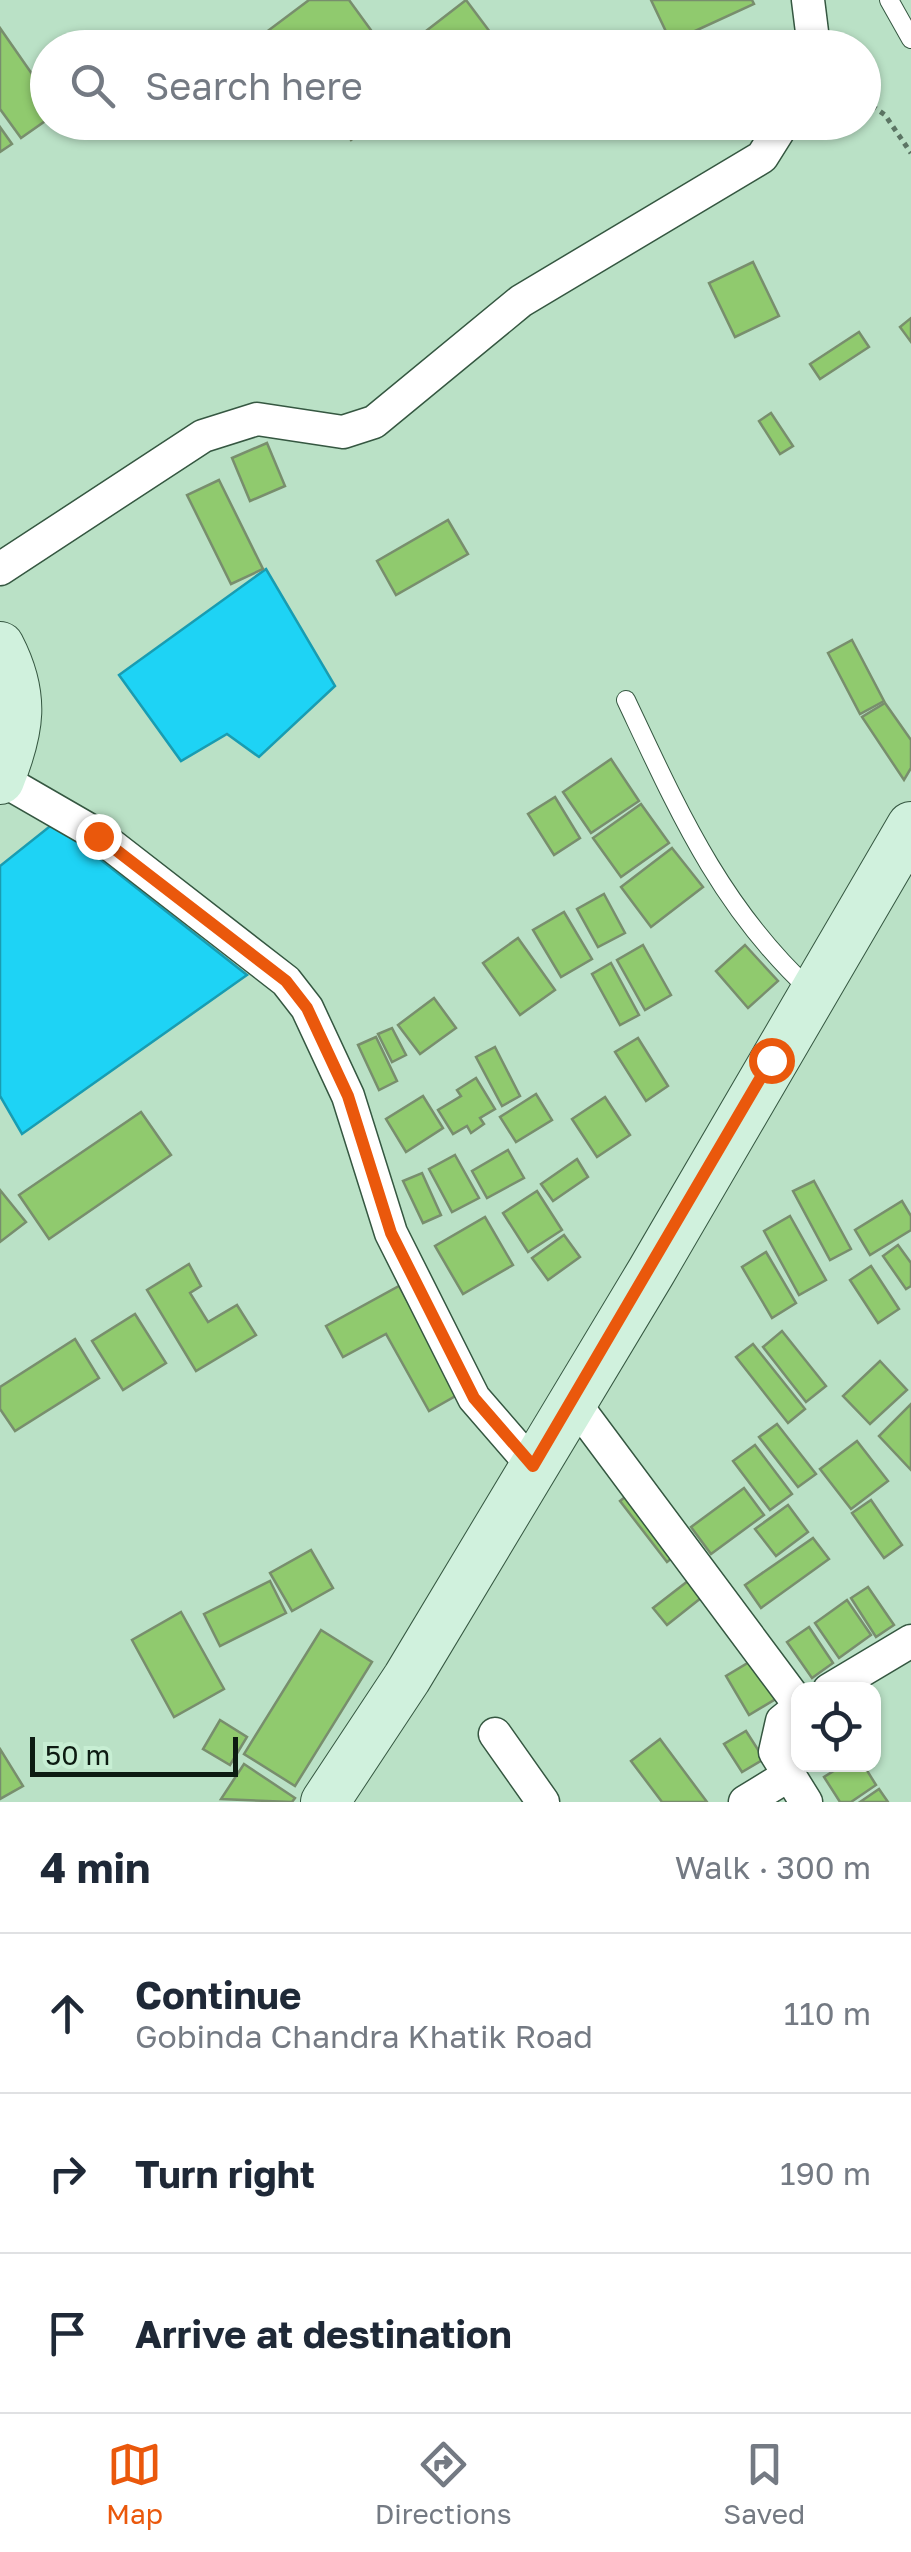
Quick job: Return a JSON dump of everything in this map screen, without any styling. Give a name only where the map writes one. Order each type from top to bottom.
[{"type":"main road","points":[[0,646],[11,667],[20,720],[0,780]]},
{"type":"main road","points":[[326,1802],[407,1678],[911,826]]},
{"type":"street","points":[[808,0],[812,30]]},
{"type":"street","points":[[0,568],[202,436],[257,419],[343,432],[374,422],[521,300],[762,157],[773,140]]},
{"type":"street","points":[[0,780],[98,836],[286,981],[307,1008],[348,1096],[391,1233],[474,1398],[533,1466]]},
{"type":"street","points":[[573,1401],[791,1697]]},
{"type":"street","points":[[843,1682],[911,1641]]},
{"type":"street","points":[[745,1802],[798,1788],[774,1752],[782,1721],[791,1713]]},
{"type":"street","points":[[495,1734],[543,1802]]},
{"type":"lane","points":[[889,0],[911,39]]},
{"type":"lane","points":[[626,700],[697,850],[764,944],[811,991]]},
{"type":"path","points":[[881,112],[911,153]]},
{"type":"water","points":[[266,569],[335,686],[259,757],[227,734],[181,761],[119,675]]},
{"type":"water","points":[[54,823],[247,975],[22,1134],[0,1096],[0,866]]},
{"type":"building","points":[[309,0],[349,0],[371,30],[269,30]]},
{"type":"building","points":[[466,0],[488,30],[427,30]]},
{"type":"building","points":[[651,0],[752,0],[754,4],[697,30],[665,30]]},
{"type":"building","points":[[0,28],[30,71],[30,132],[21,138],[0,109]]},
{"type":"building","points":[[0,127],[12,144],[0,152]]},
{"type":"building","points":[[753,262],[779,316],[735,337],[709,283]]},
{"type":"building","points":[[911,318],[911,342],[900,327]]},
{"type":"building","points":[[859,332],[869,347],[820,379],[810,364]]},
{"type":"building","points":[[771,413],[793,446],[780,454],[759,421]]},
{"type":"building","points":[[267,443],[285,486],[250,501],[232,458]]},
{"type":"building","points":[[219,480],[263,569],[231,584],[187,495]]},
{"type":"building","points":[[448,520],[468,554],[396,595],[377,561]]},
{"type":"building","points":[[852,640],[884,701],[860,714],[828,653]]},
{"type":"building","points":[[885,703],[911,740],[911,768],[904,780],[862,717]]},
{"type":"building","points":[[611,759],[639,801],[591,833],[563,792]]},
{"type":"building","points":[[555,797],[580,838],[554,855],[528,814]]},
{"type":"building","points":[[641,804],[669,843],[621,877],[593,838]]},
{"type":"building","points":[[672,848],[703,887],[651,927],[621,887]]},
{"type":"building","points":[[604,894],[625,933],[598,947],[577,909]]},
{"type":"building","points":[[564,912],[592,959],[561,977],[533,930]]},
{"type":"building","points":[[518,938],[555,990],[520,1015],[483,963]]},
{"type":"building","points":[[643,945],[671,995],[645,1010],[617,960]]},
{"type":"building","points":[[745,945],[778,981],[748,1008],[716,971]]},
{"type":"building","points":[[611,963],[639,1015],[620,1025],[592,974]]},
{"type":"building","points":[[434,998],[456,1028],[420,1054],[398,1025]]},
{"type":"building","points":[[392,1028],[406,1055],[392,1062],[378,1034]]},
{"type":"building","points":[[376,1037],[397,1081],[379,1090],[358,1045]]},
{"type":"building","points":[[638,1038],[668,1086],[646,1101],[615,1052]]},
{"type":"building","points":[[495,1047],[520,1096],[502,1106],[476,1057]]},
{"type":"building","points":[[476,1078],[495,1109],[480,1118],[484,1124],[471,1133],[467,1126],[453,1134],[438,1110],[461,1096],[457,1090]]},
{"type":"building","points":[[536,1094],[552,1120],[516,1142],[500,1117]]},
{"type":"building","points":[[423,1096],[443,1128],[406,1152],[386,1119]]},
{"type":"building","points":[[605,1097],[630,1135],[597,1157],[572,1119]]},
{"type":"building","points":[[141,1112],[171,1155],[49,1239],[19,1195]]},
{"type":"building","points":[[508,1150],[524,1178],[487,1198],[472,1171]]},
{"type":"building","points":[[455,1155],[479,1198],[452,1212],[429,1169]]},
{"type":"building","points":[[577,1159],[588,1177],[553,1201],[541,1184]]},
{"type":"building","points":[[422,1173],[441,1215],[423,1223],[403,1181]]},
{"type":"building","points":[[814,1181],[851,1249],[830,1260],[793,1191]]},
{"type":"building","points":[[0,1190],[26,1222],[0,1242]]},
{"type":"building","points":[[537,1191],[562,1230],[528,1252],[503,1213]]},
{"type":"building","points":[[902,1201],[911,1216],[911,1230],[870,1255],[855,1230]]},
{"type":"building","points":[[790,1216],[826,1280],[799,1295],[764,1231]]},
{"type":"building","points":[[485,1217],[513,1265],[463,1294],[435,1246]]},
{"type":"building","points":[[564,1235],[580,1257],[548,1280],[532,1258]]},
{"type":"building","points":[[898,1245],[911,1263],[911,1286],[906,1289],[883,1256]]},
{"type":"building","points":[[766,1252],[796,1303],[772,1318],[742,1267]]},
{"type":"building","points":[[189,1264],[201,1286],[190,1293],[208,1322],[237,1305],[256,1335],[196,1371],[147,1290]]},
{"type":"building","points":[[871,1266],[899,1309],[878,1323],[850,1280]]},
{"type":"building","points":[[399,1286],[459,1394],[429,1411],[386,1334],[343,1357],[326,1326]]},
{"type":"building","points":[[135,1314],[166,1363],[123,1390],[92,1341]]},
{"type":"building","points":[[782,1331],[826,1386],[806,1402],[763,1347]]},
{"type":"building","points":[[75,1339],[99,1378],[15,1431],[0,1409],[0,1387]]},
{"type":"building","points":[[753,1344],[805,1409],[788,1423],[736,1357]]},
{"type":"building","points":[[880,1361],[907,1390],[870,1424],[843,1396]]},
{"type":"building","points":[[911,1404],[911,1470],[879,1436]]},
{"type":"building","points":[[777,1424],[816,1474],[798,1487],[759,1437]]},
{"type":"building","points":[[857,1441],[888,1481],[851,1509],[820,1469]]},
{"type":"building","points":[[755,1445],[792,1494],[770,1510],[733,1461]]},
{"type":"building","points":[[744,1488],[764,1515],[711,1554],[691,1527]]},
{"type":"building","points":[[634,1490],[681,1551],[667,1562],[620,1501]]},
{"type":"building","points":[[871,1500],[902,1545],[884,1558],[852,1513]]},
{"type":"building","points":[[788,1505],[808,1532],[776,1556],[755,1529]]},
{"type":"building","points":[[813,1538],[829,1559],[761,1608],[745,1585]]},
{"type":"building","points":[[311,1550],[333,1588],[292,1611],[270,1573]]},
{"type":"building","points":[[697,1574],[711,1590],[667,1625],[653,1608]]},
{"type":"building","points":[[270,1581],[286,1613],[220,1646],[204,1614]]},
{"type":"building","points":[[868,1587],[894,1625],[876,1637],[851,1598]]},
{"type":"building","points":[[847,1600],[871,1635],[839,1658],[815,1623]]},
{"type":"building","points":[[181,1612],[224,1689],[174,1717],[132,1640]]},
{"type":"building","points":[[809,1627],[833,1663],[812,1678],[787,1642]]},
{"type":"building","points":[[321,1630],[372,1662],[295,1786],[244,1754]]},
{"type":"building","points":[[756,1658],[779,1697],[749,1715],[726,1676]]},
{"type":"building","points":[[220,1720],[247,1737],[230,1765],[203,1749]]},
{"type":"building","points":[[746,1731],[764,1759],[742,1772],[724,1744]]},
{"type":"building","points":[[660,1739],[707,1802],[662,1802],[631,1761]]},
{"type":"building","points":[[0,1749],[23,1786],[0,1799]]},
{"type":"building","points":[[244,1764],[295,1798],[292,1802],[221,1799]]},
{"type":"building","points":[[832,1772],[868,1772],[876,1785],[851,1802],[840,1802],[824,1777]]},
{"type":"building","points":[[879,1789],[888,1802],[860,1802]]},
{"type":"route","points":[[98,836],[286,981],[307,1008],[348,1096],[391,1233],[474,1398],[533,1466],[771,1060]]}]
